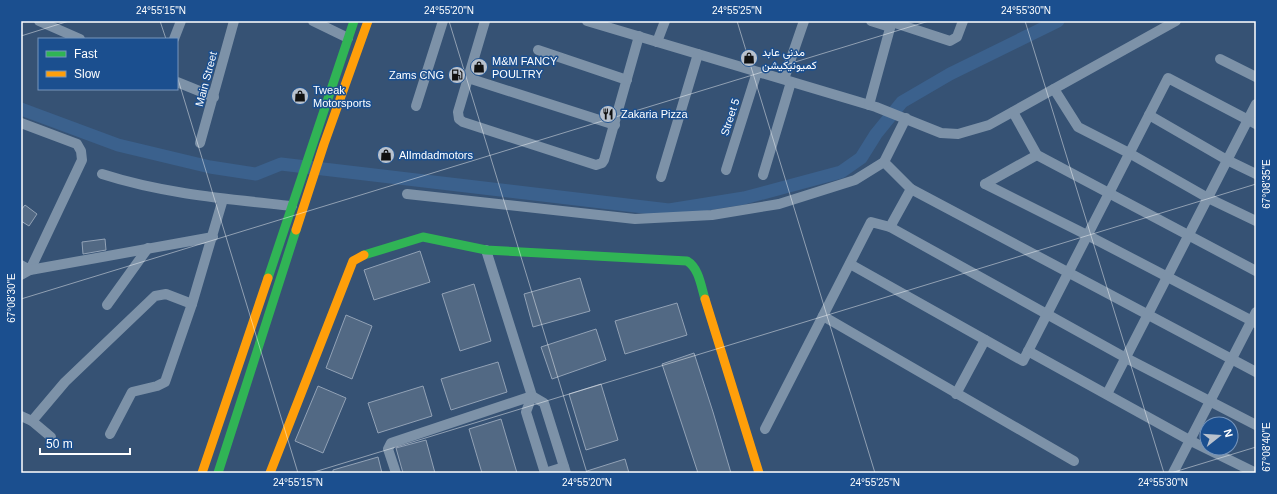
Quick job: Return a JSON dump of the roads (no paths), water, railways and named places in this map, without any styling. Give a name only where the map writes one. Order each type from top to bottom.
[{"type":"street","points":[[39,21],[78,38]]},
{"type":"street","points":[[174,38],[181,21]]},
{"type":"street","name":"Main Street","points":[[200,143],[214,98],[234,21]]},
{"type":"street","points":[[313,21],[348,38]]},
{"type":"street","points":[[202,473],[296,194],[312,140],[354,21]]},
{"type":"street","points":[[218,473],[324,144],[368,21]]},
{"type":"street","points":[[416,106],[443,21]]},
{"type":"street","points":[[485,21],[458,115],[463,122],[596,165],[602,163],[604,160],[639,36]]},
{"type":"street","points":[[587,21],[872,106],[941,133],[958,134],[989,125],[1176,21]]},
{"type":"street","points":[[658,42],[664,21]]},
{"type":"street","points":[[763,175],[787,80],[804,21]]},
{"type":"street","points":[[871,21],[892,23],[950,41],[957,37],[962,21]]},
{"type":"street","points":[[872,106],[892,23]]},
{"type":"street","points":[[538,50],[627,80]]},
{"type":"street","points":[[661,177],[698,54]]},
{"type":"street","points":[[1220,59],[1256,77]]},
{"type":"street","name":"Street 5","points":[[726,170],[757,72]]},
{"type":"street","points":[[468,78],[615,125]]},
{"type":"street","points":[[850,264],[1023,361],[1168,78],[1252,122]]},
{"type":"street","points":[[178,82],[214,98]]},
{"type":"street","points":[[1054,89],[1078,127],[1130,153],[1208,198],[1256,221]]},
{"type":"street","points":[[1107,394],[1227,160],[1252,122],[1256,104]]},
{"type":"street","points":[[1013,112],[1037,155],[1256,271]]},
{"type":"street","points":[[1149,115],[1227,160],[1256,174]]},
{"type":"street","points":[[407,194],[635,219],[712,215],[779,204],[855,180],[884,162],[903,117]]},
{"type":"street","points":[[21,122],[77,144],[81,151],[82,160],[24,270]]},
{"type":"street","points":[[1037,155],[985,184],[1254,319],[1173,473]]},
{"type":"street","points":[[884,162],[911,189],[1256,372]]},
{"type":"street","points":[[102,174],[135,185],[188,195],[292,206]]},
{"type":"street","points":[[890,226],[911,189]]},
{"type":"street","points":[[110,434],[132,392],[158,386],[164,382],[192,304],[223,199]]},
{"type":"street","points":[[765,429],[871,222],[890,226],[1126,358],[1256,425]]},
{"type":"street","points":[[24,270],[213,237]]},
{"type":"street","points":[[270,473],[353,261],[366,254],[423,237],[486,250],[687,261],[692,264],[697,272],[759,473]]},
{"type":"street","points":[[106,305],[148,248]]},
{"type":"street","points":[[396,473],[388,449],[391,443],[532,396],[544,403],[565,470],[545,473],[526,412],[532,396],[486,250]]},
{"type":"street","points":[[32,421],[65,382],[155,296],[166,294],[192,304]]},
{"type":"street","points":[[823,316],[1074,461]]},
{"type":"street","points":[[956,394],[985,340]]},
{"type":"street","points":[[1028,351],[1191,441],[1256,473]]},
{"type":"street","points":[[21,416],[32,421],[51,437]]},
{"type":"waterway","points":[[21,109],[118,145],[210,167],[256,174],[281,164],[669,210],[744,198],[841,172],[861,158],[876,134],[902,102],[950,74],[1058,21]]},
{"type":"place","name":"مدنی عابد کمیونیکیشن","points":[[749,58]]},
{"type":"place","name":"M&M FANCY POULTRY","points":[[479,67]]},
{"type":"place","name":"Zams CNG","points":[[457,75]]},
{"type":"place","name":"Tweak Motorsports","points":[[300,96]]},
{"type":"place","name":"Zakaria Pizza","points":[[608,114]]},
{"type":"place","name":"AlImdadmotors","points":[[386,155]]}]
